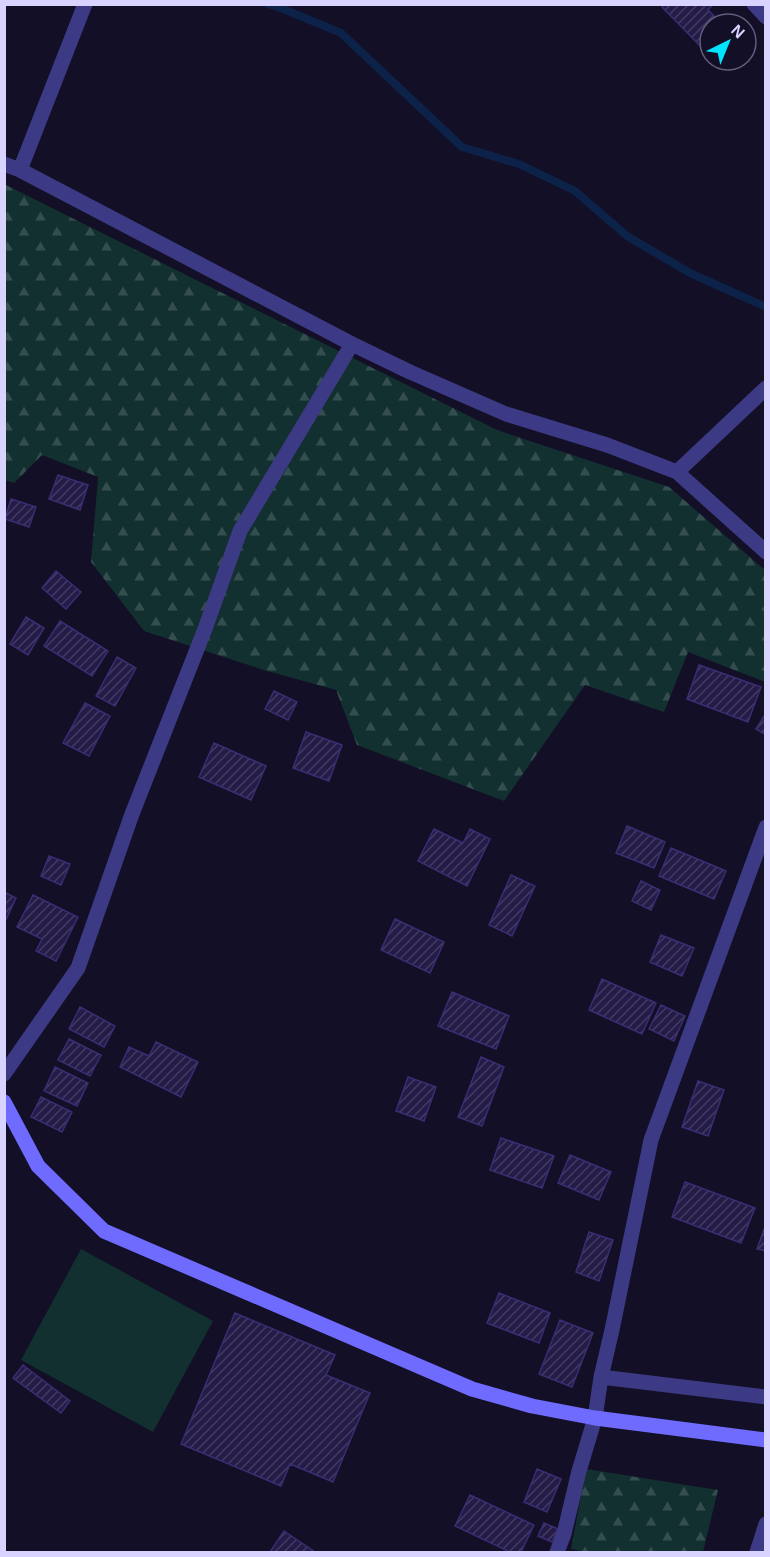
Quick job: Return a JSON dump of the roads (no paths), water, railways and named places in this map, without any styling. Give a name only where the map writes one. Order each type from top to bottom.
[{"type":"street","points":[[20,170],[85,4]]},
{"type":"street","points":[[754,4],[765,17]]},
{"type":"street","points":[[4,164],[20,170],[351,344],[506,414],[607,445],[677,472],[765,552]]},
{"type":"street","points":[[4,1074],[78,968],[132,814],[205,629],[240,531],[351,344]]},
{"type":"street","points":[[677,472],[765,388]]},
{"type":"street","points":[[557,1552],[595,1419],[601,1377],[651,1140],[765,827]]},
{"type":"street","points":[[4,1102],[38,1166],[104,1231],[471,1389],[532,1406],[595,1419],[765,1440]]},
{"type":"street","points":[[601,1377],[765,1396]]},
{"type":"street","points":[[757,1552],[765,1524]]},
{"type":"waterway","points":[[268,4],[341,33],[462,147],[519,164],[575,191],[627,236],[690,273],[766,307]]}]
